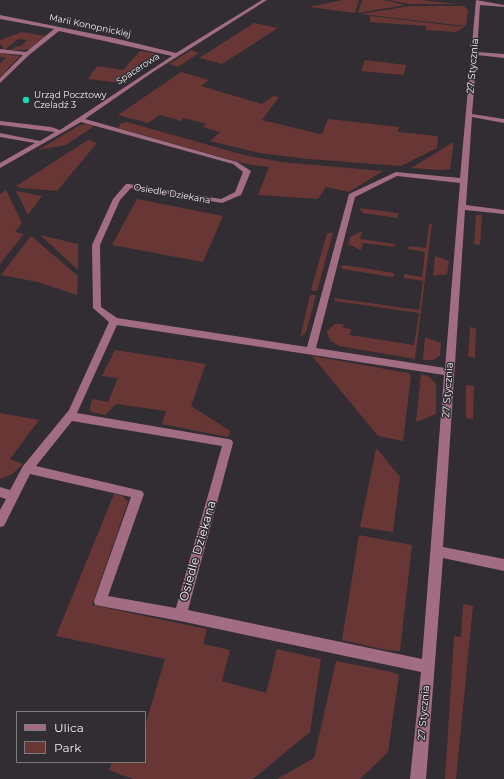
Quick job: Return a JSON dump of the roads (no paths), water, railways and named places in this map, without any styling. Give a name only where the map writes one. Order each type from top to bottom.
[{"type":"street","name":"Spacerowa","points":[[0,166],[41,144],[80,120],[176,55],[265,0]]},
{"type":"street","points":[[478,2],[504,6]]},
{"type":"street","name":"27 Stycznia","points":[[418,779],[437,552],[449,372],[478,2]]},
{"type":"street","name":"Marii Konopnickiej","points":[[0,17],[58,28],[176,55]]},
{"type":"street","points":[[0,81],[27,54],[58,28]]},
{"type":"street","points":[[0,51],[27,54]]},
{"type":"street","points":[[474,53],[504,56]]},
{"type":"street","points":[[469,115],[504,121]]},
{"type":"street","name":"Osiedle Dziekana","points":[[80,120],[235,163],[247,171],[238,194],[222,201],[129,186],[117,199],[96,245],[97,308],[114,321],[449,372]]},
{"type":"street","points":[[0,123],[51,129],[60,132]]},
{"type":"street","points":[[0,135],[30,140],[41,144]]},
{"type":"street","points":[[311,351],[352,196],[396,174],[464,181]]},
{"type":"street","points":[[462,207],[504,212]]},
{"type":"street","points":[[0,522],[27,469],[73,412],[114,321]]},
{"type":"street","name":"Osiedle Dziekana","points":[[69,416],[228,443],[180,615],[428,668]]},
{"type":"street","points":[[27,469],[138,494],[100,602],[180,615]]},
{"type":"street","points":[[0,492],[14,496]]},
{"type":"street","points":[[437,552],[504,565]]},
{"type":"place","name":"Urząd Pocztowy Czeladź 3","points":[[26,100]]}]
